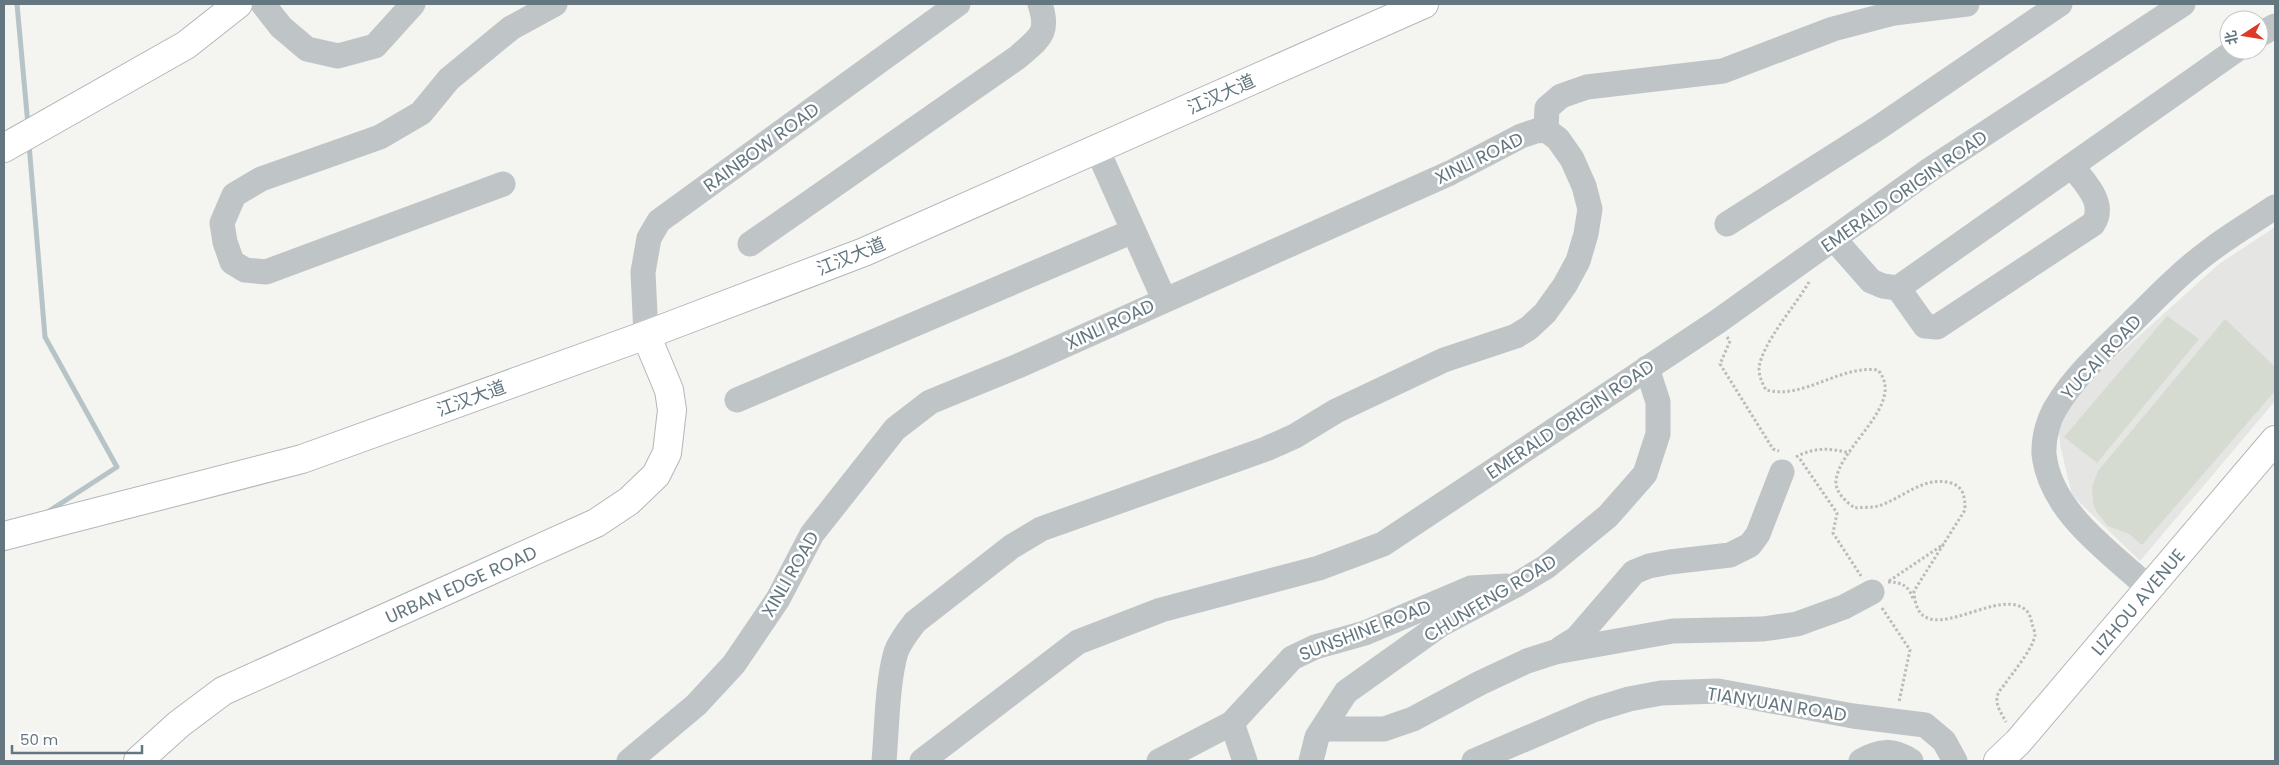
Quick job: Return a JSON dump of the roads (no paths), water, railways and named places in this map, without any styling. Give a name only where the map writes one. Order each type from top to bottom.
[{"type":"main road","points":[[4,148],[186,45],[238,4]]},
{"type":"main road","name":"江汉大道","points":[[4,536],[302,459],[646,335],[864,252],[1424,4]]},
{"type":"main road","name":"URBAN EDGE ROAD","points":[[138,761],[179,724],[223,691],[596,523],[629,501],[656,476],[667,453],[672,410],[669,390],[646,335]]},
{"type":"main road","name":"LIZHOU AVENUE","points":[[1998,761],[2018,742],[2275,440]]},
{"type":"street","points":[[263,4],[280,27],[307,49],[338,56],[375,46],[412,4]]},
{"type":"street","points":[[503,184],[266,272],[245,270],[232,262],[225,242],[222,223],[234,196],[261,179],[380,137],[421,113],[449,78],[511,28],[555,4]]},
{"type":"street","name":"RAINBOW ROAD","points":[[646,335],[643,272],[649,238],[659,221],[958,4]]},
{"type":"street","points":[[750,244],[1018,57],[1043,34],[1045,22],[1040,4]]},
{"type":"street","points":[[1546,130],[1546,108],[1561,96],[1587,87],[1723,71],[1786,46],[1850,24],[1894,12],[1967,4]]},
{"type":"street","points":[[1728,224],[1878,128],[2060,4]]},
{"type":"street","name":"EMERALD ORIGIN ROAD","points":[[922,761],[1078,642],[1161,610],[1319,568],[1383,544],[1717,322],[1932,169],[2183,4]]},
{"type":"street","points":[[1834,239],[1871,281],[1883,286],[1898,288],[2222,60]]},
{"type":"street","name":"XINLI ROAD","points":[[629,761],[696,705],[734,664],[778,599],[812,534],[895,428],[930,402],[1018,366],[1164,299],[1450,173],[1521,136],[1546,130],[1558,139],[1572,159],[1584,186],[1590,209],[1586,234],[1578,261],[1566,285],[1545,313],[1516,336],[1444,360],[1336,411],[1295,436],[1266,449],[1092,509],[1025,537],[915,622],[904,637],[897,650],[893,668],[884,761]]},
{"type":"street","points":[[1097,149],[1164,299]]},
{"type":"street","points":[[1898,288],[1925,326],[1937,327],[2093,224],[2097,217],[2097,203],[2072,166]]},
{"type":"street","name":"YUCAI ROAD","points":[[2149,588],[2085,529],[2058,494],[2051,479],[2044,454],[2049,423],[2056,405],[2085,369],[2170,285],[2211,250],[2275,207]]},
{"type":"street","points":[[737,400],[1133,231]]},
{"type":"street","name":"CHUNFENG ROAD","points":[[1311,761],[1317,737],[1346,692],[1440,625],[1546,567],[1608,516],[1644,474],[1658,434],[1658,402],[1647,368]]},
{"type":"street","points":[[1554,652],[1577,638],[1634,572],[1648,566],[1670,562],[1730,555],[1750,545],[1758,534],[1788,458]]},
{"type":"street","name":"SUNSHINE ROAD","points":[[1159,761],[1232,723],[1292,658],[1315,647],[1366,633],[1471,588],[1516,585]]},
{"type":"street","points":[[1323,729],[1384,729],[1413,719],[1505,670],[1554,652],[1673,631],[1763,629],[1797,624],[1844,607],[1880,587]]},
{"type":"street","name":"TIANYUAN ROAD","points":[[1474,761],[1593,710],[1629,699],[1661,693],[1718,691],[1853,716],[1925,725],[1944,741],[1955,761]]},
{"type":"street","points":[[1232,723],[1245,761]]},
{"type":"street","points":[[1861,761],[1885,751],[1899,753],[1911,761]]},
{"type":"waterway","points":[[17,4],[28,125]]},
{"type":"waterway","points":[[29,144],[45,337],[117,467],[46,513]]}]
